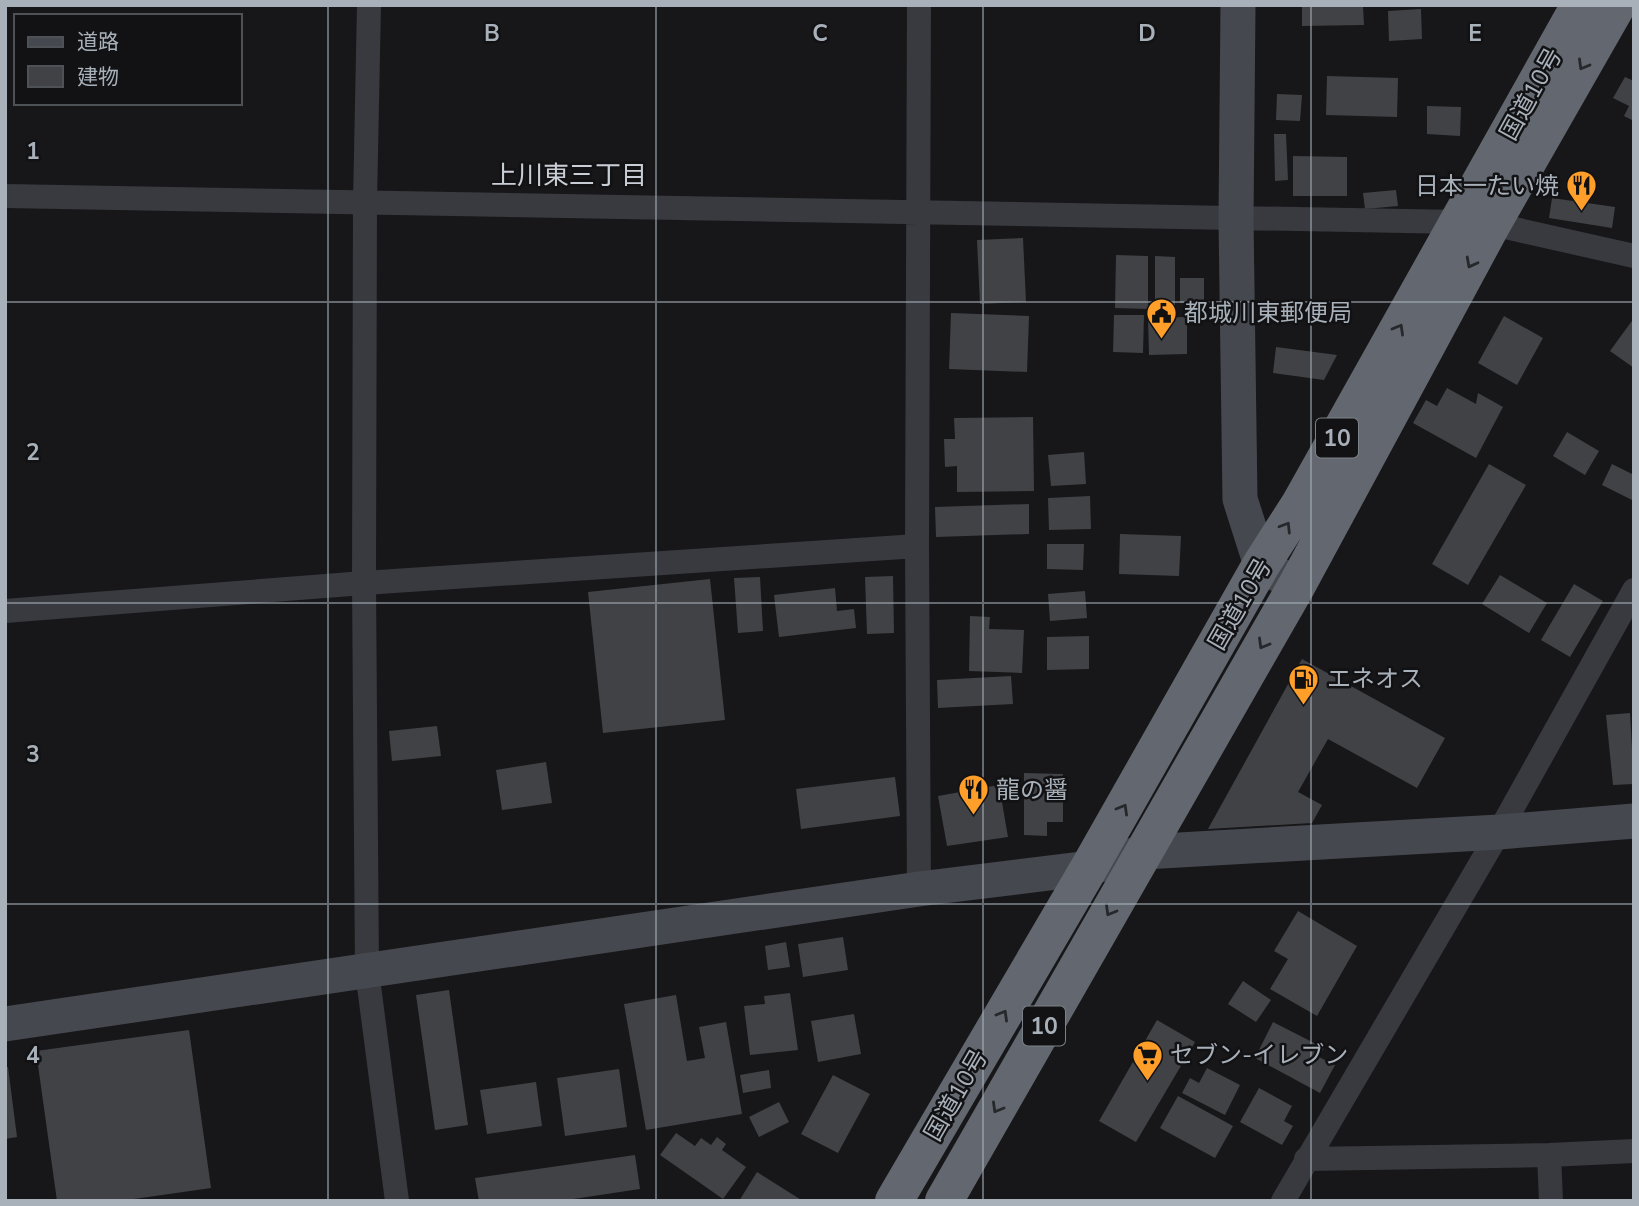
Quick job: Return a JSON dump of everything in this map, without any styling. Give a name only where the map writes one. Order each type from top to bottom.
[{"type":"highway","name":"国道10号","points":[[944,1201],[1297,585],[1476,223],[1580,5]]},
{"type":"highway","name":"国道10号","points":[[894,1201],[1089,868],[1261,565],[1616,5]]},
{"type":"street","points":[[369,5],[365,202],[366,971],[397,1201]]},
{"type":"street","points":[[919,5],[919,889]]},
{"type":"street","points":[[1238,5],[1236,219],[1240,499],[1261,565],[1297,585]]},
{"type":"street","points":[[5,196],[1476,223],[1634,256]]},
{"type":"street","points":[[5,611],[364,583],[917,546]]},
{"type":"street","points":[[1283,1201],[1499,832],[1634,590]]},
{"type":"street","points":[[5,1024],[919,889],[1089,868],[1144,852],[1499,832],[1634,821]]},
{"type":"street","points":[[1306,1159],[1634,1151]]},
{"type":"street","points":[[1549,1155],[1551,1201]]},
{"type":"building","points":[[1302,5],[1363,5],[1364,25],[1302,26]]},
{"type":"building","points":[[1421,9],[1422,39],[1389,41],[1388,11]]},
{"type":"building","points":[[1327,76],[1398,78],[1397,117],[1326,115]]},
{"type":"building","points":[[1625,77],[1634,81],[1634,121],[1624,116],[1629,106],[1613,98]]},
{"type":"building","points":[[1277,94],[1302,95],[1300,121],[1276,120]]},
{"type":"building","points":[[1427,106],[1461,107],[1460,136],[1427,134]]},
{"type":"building","points":[[1274,134],[1286,134],[1288,180],[1275,181]]},
{"type":"building","points":[[1293,156],[1347,157],[1347,196],[1293,196]]},
{"type":"building","points":[[1396,190],[1398,206],[1365,209],[1363,193]]},
{"type":"building","name":"日本一たい焼","points":[[1552,198],[1615,207],[1612,228],[1549,218]]},
{"type":"building","points":[[1023,238],[1026,302],[980,304],[977,240]]},
{"type":"building","points":[[1116,255],[1148,256],[1148,309],[1115,308]]},
{"type":"building","points":[[1155,256],[1175,257],[1175,305],[1155,305]]},
{"type":"building","points":[[1180,278],[1204,278],[1204,303],[1180,303]]},
{"type":"building","points":[[951,313],[1029,316],[1027,372],[949,369]]},
{"type":"building","points":[[1114,315],[1144,315],[1143,353],[1113,352]]},
{"type":"building","points":[[1504,316],[1543,338],[1517,385],[1478,363]]},
{"type":"building","points":[[1187,317],[1187,354],[1149,355],[1148,318]]},
{"type":"building","points":[[1634,318],[1634,368],[1610,351]]},
{"type":"building","points":[[1276,347],[1337,355],[1324,380],[1273,373]]},
{"type":"building","points":[[1447,388],[1476,404],[1478,393],[1503,407],[1476,458],[1413,423],[1426,400],[1437,406]]},
{"type":"building","points":[[1033,417],[1034,491],[957,492],[957,466],[945,467],[944,439],[955,439],[954,418]]},
{"type":"building","points":[[1567,432],[1599,451],[1585,475],[1553,456]]},
{"type":"building","points":[[1084,452],[1086,484],[1051,486],[1048,455]]},
{"type":"building","points":[[1489,464],[1526,485],[1468,585],[1432,564]]},
{"type":"building","points":[[1612,464],[1634,475],[1634,501],[1602,485]]},
{"type":"building","points":[[1090,496],[1091,529],[1049,530],[1048,498]]},
{"type":"building","points":[[1029,504],[1029,534],[936,537],[935,507]]},
{"type":"building","points":[[1120,534],[1181,536],[1179,576],[1119,574]]},
{"type":"building","points":[[1047,544],[1084,544],[1083,570],[1047,569]]},
{"type":"building","points":[[1500,575],[1547,603],[1529,633],[1482,604]]},
{"type":"building","points":[[893,576],[894,633],[867,634],[865,577]]},
{"type":"building","points":[[760,577],[763,631],[738,633],[734,578]]},
{"type":"building","points":[[710,579],[725,720],[603,733],[588,592]]},
{"type":"building","points":[[1574,584],[1603,601],[1570,657],[1541,640]]},
{"type":"building","points":[[835,588],[837,611],[854,609],[856,628],[779,637],[774,595]]},
{"type":"building","points":[[1085,591],[1087,618],[1050,621],[1048,594]]},
{"type":"building","points":[[970,616],[990,617],[989,629],[1024,630],[1022,673],[969,671]]},
{"type":"building","points":[[1089,636],[1089,669],[1047,670],[1047,637]]},
{"type":"building","points":[[1302,659],[1445,738],[1417,788],[1328,739],[1298,792],[1322,805],[1312,823],[1208,829]]},
{"type":"building","points":[[1011,676],[1013,704],[938,708],[937,680]]},
{"type":"building","points":[[1630,713],[1634,784],[1613,785],[1606,715]]},
{"type":"building","points":[[437,726],[441,756],[392,761],[389,731]]},
{"type":"building","points":[[546,762],[552,803],[502,810],[496,770]]},
{"type":"building","points":[[1024,773],[1063,774],[1063,822],[1047,822],[1047,836],[1024,835]]},
{"type":"building","points":[[895,777],[900,816],[801,829],[796,789]]},
{"type":"building","name":"龍の醤","points":[[999,785],[1008,837],[947,846],[938,796]]},
{"type":"building","points":[[1298,911],[1357,946],[1317,1016],[1270,989],[1288,959],[1274,951]]},
{"type":"building","points":[[843,937],[848,970],[803,977],[798,944]]},
{"type":"building","points":[[786,942],[790,967],[768,970],[765,946]]},
{"type":"building","points":[[1243,981],[1271,1000],[1256,1022],[1228,1004]]},
{"type":"building","points":[[449,990],[468,1125],[435,1130],[416,995]]},
{"type":"building","points":[[790,993],[798,1050],[750,1055],[744,1006],[765,1004],[764,996]]},
{"type":"building","points":[[676,995],[687,1061],[705,1058],[699,1027],[726,1022],[742,1114],[646,1130],[624,1004]]},
{"type":"building","points":[[854,1014],[861,1054],[818,1062],[811,1021]]},
{"type":"building","name":"セブン-イレブン","points":[[1157,1020],[1195,1042],[1136,1142],[1099,1121]]},
{"type":"building","points":[[1273,1022],[1324,1048],[1319,1057],[1335,1065],[1320,1093],[1255,1058]]},
{"type":"building","points":[[189,1030],[211,1188],[120,1201],[57,1201],[36,1051]]},
{"type":"building","points":[[5,1067],[8,1067],[17,1137],[5,1139]]},
{"type":"building","points":[[1207,1068],[1240,1085],[1225,1115],[1182,1093],[1190,1078],[1199,1083]]},
{"type":"building","points":[[619,1069],[627,1127],[565,1136],[557,1078]]},
{"type":"building","points":[[769,1070],[771,1088],[743,1093],[740,1075]]},
{"type":"building","points":[[833,1075],[870,1094],[838,1153],[801,1134]]},
{"type":"building","points":[[536,1082],[542,1126],[487,1134],[480,1090]]},
{"type":"building","points":[[1259,1088],[1292,1106],[1284,1121],[1293,1126],[1282,1145],[1240,1122]]},
{"type":"building","points":[[1178,1096],[1233,1126],[1215,1158],[1160,1128]]},
{"type":"building","points":[[779,1102],[789,1122],[759,1137],[749,1117]]},
{"type":"building","points":[[676,1133],[695,1146],[701,1138],[711,1145],[717,1137],[726,1144],[722,1150],[746,1167],[723,1199],[660,1155]]},
{"type":"building","points":[[635,1155],[640,1189],[560,1201],[479,1201],[475,1178]]},
{"type":"building","points":[[757,1172],[803,1201],[739,1201]]},
{"type":"place","name":"日本一たい焼","points":[[1582,213]]},
{"type":"place","name":"都城川東郵便局","points":[[1161,340]]},
{"type":"place","name":"エネオス","points":[[1304,706]]},
{"type":"place","name":"龍の醤","points":[[973,817]]},
{"type":"place","name":"セブン-イレブン","points":[[1147,1082]]},
{"type":"district","name":"上川東三丁目","points":[[569,175]]}]
